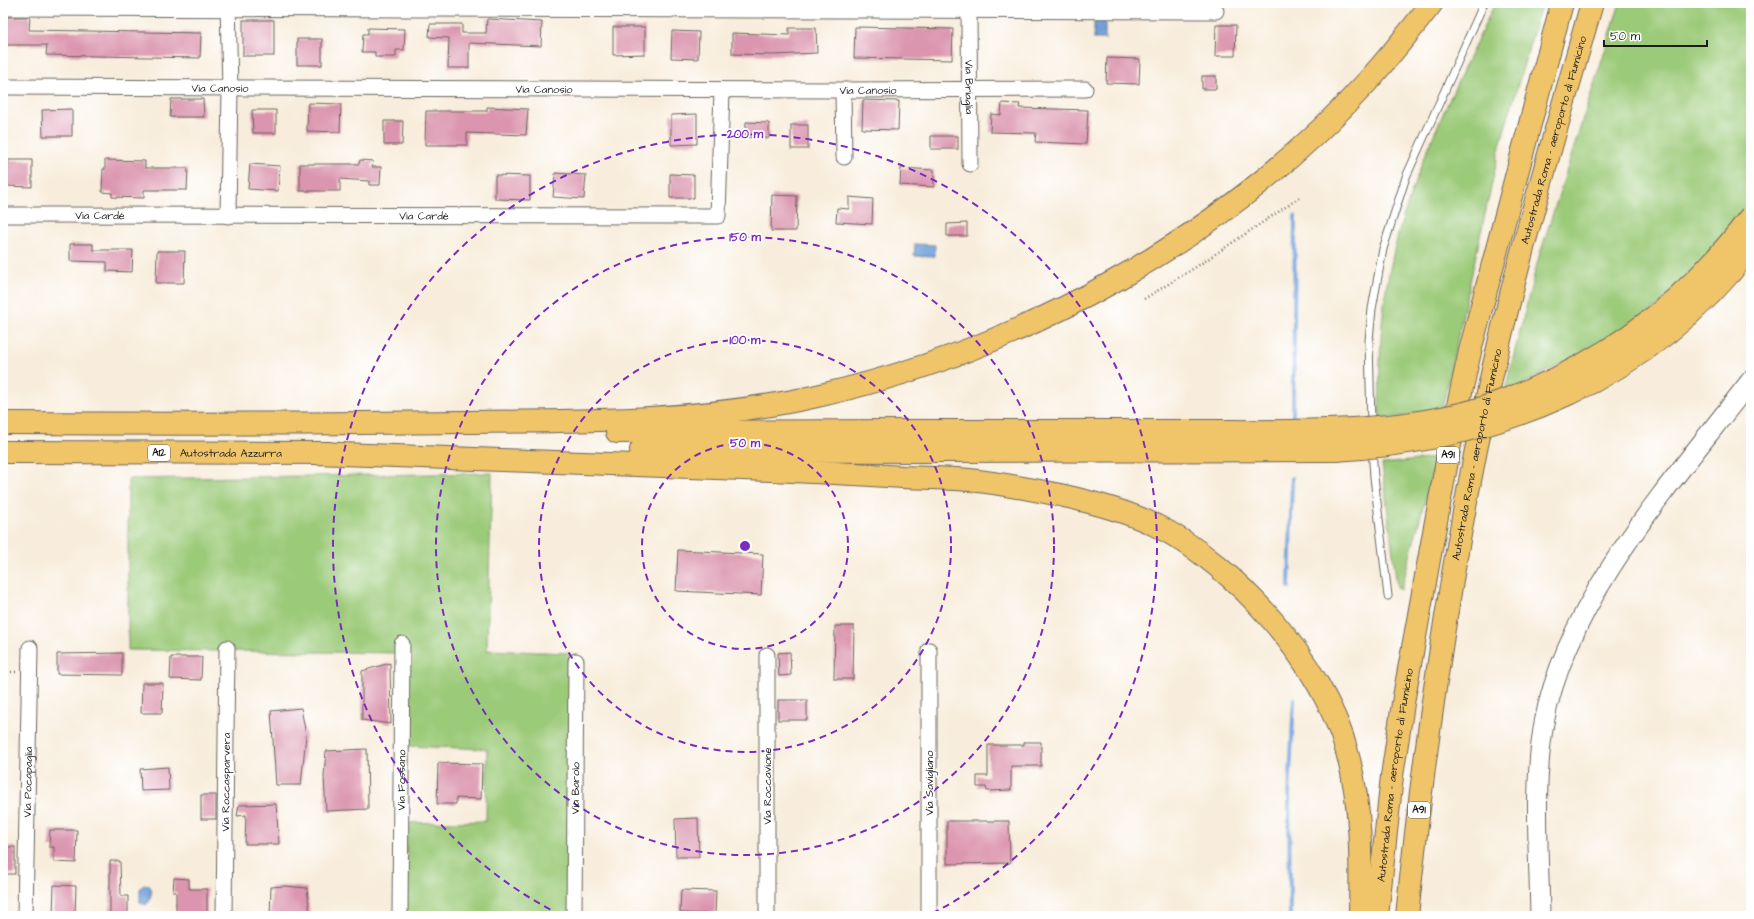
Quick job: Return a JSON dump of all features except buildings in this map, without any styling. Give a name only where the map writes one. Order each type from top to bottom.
[{"type":"highway","points":[[3,423],[312,424],[573,421],[710,413],[815,396],[904,372],[973,348],[1034,322],[1096,292],[1159,254],[1224,210],[1283,162],[1325,124],[1366,83],[1432,3]]},
{"type":"highway","name":"Autostrada Roma - aeroporto di Fiumicino","points":[[1376,916],[1392,776],[1404,697],[1453,428],[1471,347],[1562,3]]},
{"type":"highway","name":"Autostrada Roma - aeroporto di Fiumicino","points":[[1407,916],[1425,758],[1464,514],[1489,388],[1520,262],[1592,3]]},
{"type":"highway","points":[[315,453],[543,450],[1310,431],[1388,426],[1453,416],[1499,402],[1548,383],[1576,369],[1626,339],[1670,304],[1700,277],[1751,216]]},
{"type":"highway","points":[[312,424],[539,433],[1336,450],[1403,444],[1467,431],[1520,415],[1557,400],[1622,364],[1660,338],[1683,319],[1726,277],[1751,247]]},
{"type":"highway","name":"Autostrada Azzurra","points":[[3,452],[315,453]]},
{"type":"highway","points":[[315,453],[685,466],[970,480],[1064,496],[1133,516],[1155,525],[1178,538],[1224,572],[1250,596],[1267,614],[1302,659],[1326,703],[1342,736],[1354,782],[1360,838],[1360,916]]},
{"type":"street","points":[[228,6],[230,89],[228,216]]},
{"type":"street","points":[[3,8],[228,6],[969,11],[1216,11]]},
{"type":"street","name":"Via Briaglia","points":[[969,11],[970,164]]},
{"type":"street","name":"Via Canosio","points":[[3,87],[722,90],[1085,89]]},
{"type":"street","name":"Via Cardé","points":[[3,215],[718,216],[722,90]]},
{"type":"street","points":[[843,90],[844,157]]},
{"type":"street","points":[[1540,916],[1538,799],[1542,744],[1549,704],[1564,657],[1590,603],[1619,555],[1751,380]]},
{"type":"street","name":"Via Fossano","points":[[400,916],[402,644]]},
{"type":"street","name":"Via Pocapaglia","points":[[25,916],[30,648]]},
{"type":"street","name":"Via Roccasparvera","points":[[224,916],[227,648]]},
{"type":"street","name":"Via Savigliano","points":[[929,650],[929,916]]},
{"type":"street","name":"Via Roccavione","points":[[767,655],[767,916]]},
{"type":"street","name":"Via Barolo","points":[[574,916],[576,661]]},
{"type":"lane","points":[[1388,596],[1374,477],[1369,401],[1369,340],[1376,279],[1389,224],[1406,177],[1484,3]]},
{"type":"path","points":[[1144,299],[1196,268],[1299,198]]},
{"type":"green space","points":[[1495,3],[1542,3],[1501,142],[1442,409],[1379,420],[1380,352],[1384,301],[1395,247],[1405,211],[1447,105]]},
{"type":"green space","points":[[1620,3],[1751,3],[1751,202],[1740,220],[1681,287],[1634,325],[1504,394],[1538,260]]},
{"type":"green space","points":[[1436,458],[1401,590],[1397,587],[1382,464]]},
{"type":"green space","points":[[492,473],[487,650],[570,653],[569,916],[406,916],[407,823],[486,821],[487,749],[407,746],[406,653],[128,650],[128,479]]},
{"type":"water","points":[[1094,21],[1105,21],[1105,39],[1094,39]]},
{"type":"water","points":[[915,244],[935,245],[934,257],[914,256]]},
{"type":"water","points":[[144,884],[149,885],[152,890],[149,902],[146,905],[140,902],[140,889]]},
{"type":"waterway","points":[[1293,419],[1295,216]]},
{"type":"waterway","points":[[1289,587],[1292,478]]},
{"type":"waterway","points":[[1290,916],[1289,795],[1294,699]]}]
